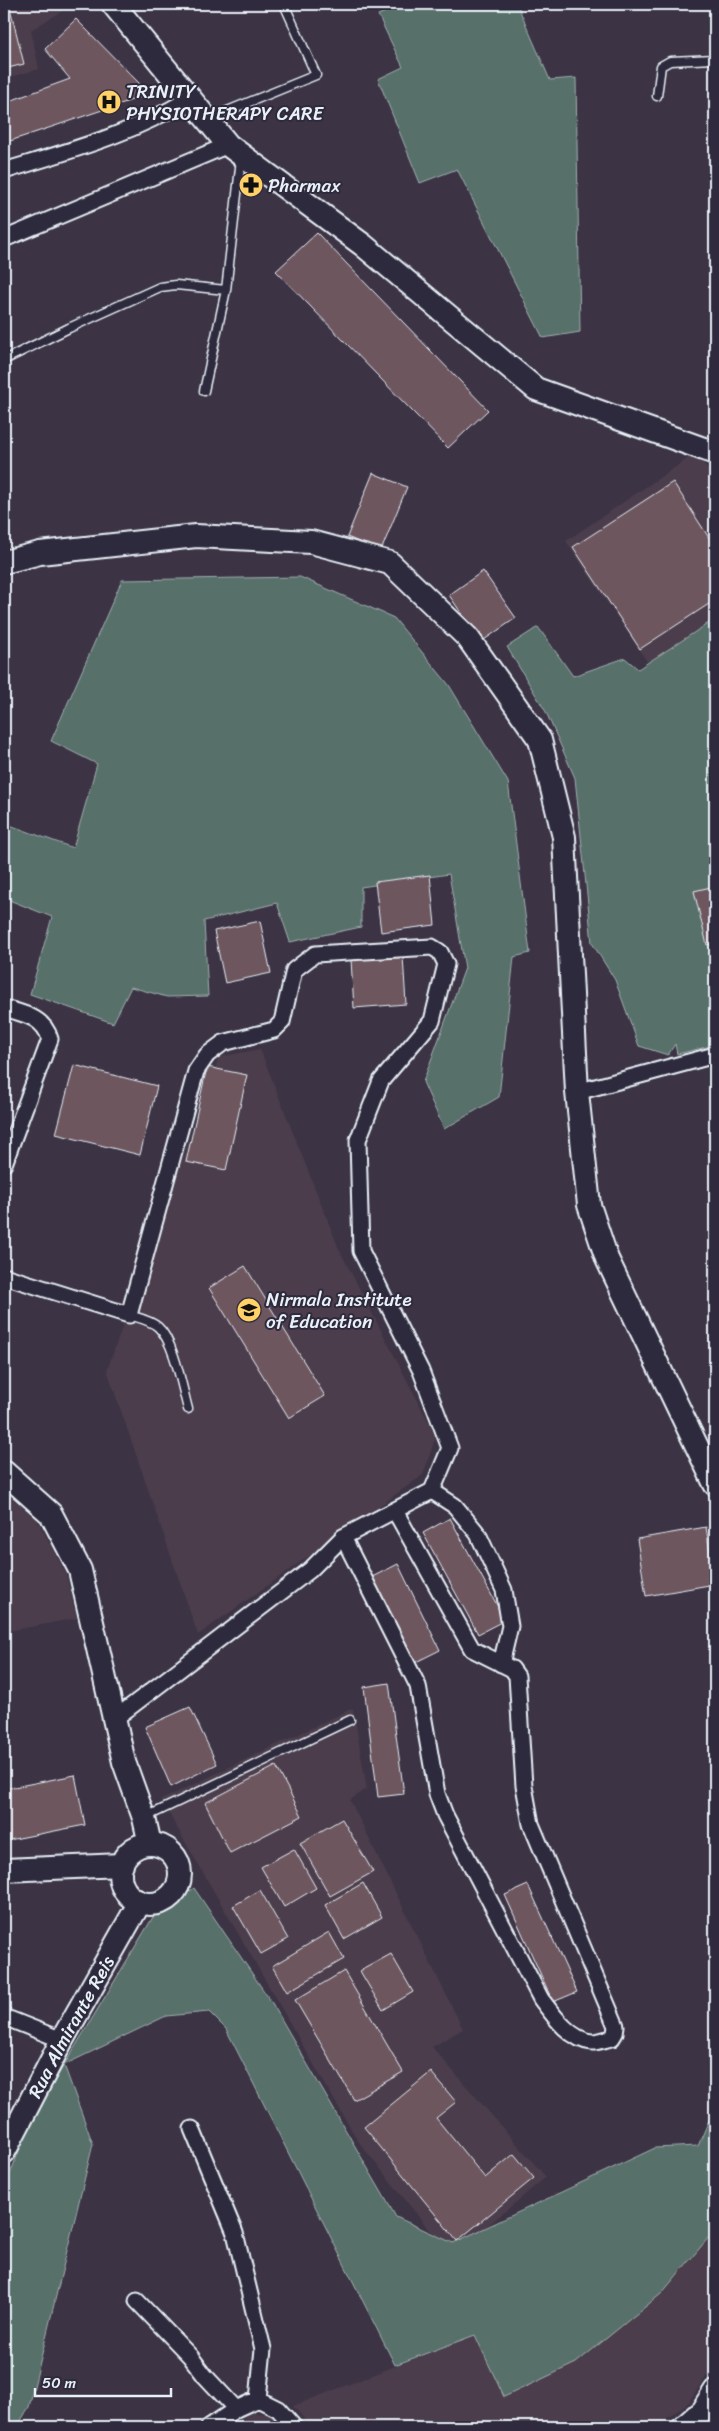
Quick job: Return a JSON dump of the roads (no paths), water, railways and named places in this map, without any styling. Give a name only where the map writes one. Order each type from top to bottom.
[{"type":"main road","points":[[113,4],[206,120],[235,150],[363,245],[536,389],[715,453]]},
{"type":"main road","points":[[4,562],[40,553],[196,536],[311,542],[390,563],[468,638],[540,740],[564,837],[577,1092],[589,1205],[608,1259],[715,1484]]},
{"type":"main road","points":[[4,1472],[51,1514],[80,1570],[113,1720],[124,1762],[144,1818],[150,1844]]},
{"type":"main road","points":[[150,1844],[168,1850],[178,1865],[180,1874],[175,1892],[167,1898],[149,1904],[132,1898],[122,1883],[122,1865],[133,1850],[150,1844]]},
{"type":"main road","points":[[4,1870],[122,1865]]},
{"type":"main road","name":"Rua Almirante Reis","points":[[6,2140],[140,1902]]},
{"type":"main road","points":[[684,2427],[702,2411],[715,2391]]},
{"type":"street","points":[[4,171],[96,144],[134,129],[189,99]]},
{"type":"street","points":[[4,239],[235,150]]},
{"type":"street","points":[[4,1276],[130,1315],[196,1071],[207,1055],[223,1043],[274,1030],[282,1022],[294,970],[316,954],[432,946],[440,952],[446,964],[432,1021],[381,1081],[358,1140],[361,1251],[421,1371],[450,1448],[432,1491],[343,1537],[310,1570],[113,1720]]},
{"type":"street","points":[[4,1008],[34,1017],[48,1030],[50,1039],[4,1164]]},
{"type":"street","points":[[577,1092],[715,1054]]},
{"type":"street","points":[[432,1491],[455,1506],[478,1534],[504,1590],[510,1626],[501,1664]]},
{"type":"street","points":[[343,1537],[418,1686],[437,1794],[445,1815],[541,1999],[557,2020],[577,2037],[592,2042],[612,2038],[616,2026],[532,1824],[524,1786],[517,1676],[512,1669],[475,1652],[468,1643],[395,1511]]},
{"type":"street","points":[[4,2017],[62,2040]]},
{"type":"street","points":[[192,2129],[234,2233],[263,2349],[258,2399]]},
{"type":"street","points":[[137,2301],[190,2356],[205,2376],[236,2409]]},
{"type":"street","points":[[209,2427],[236,2409],[258,2399],[278,2408],[294,2427]]},
{"type":"lane","points":[[206,120],[316,75],[284,4]]},
{"type":"lane","points":[[657,96],[661,66],[670,61],[715,59]]},
{"type":"lane","points":[[204,391],[226,290],[235,150]]},
{"type":"lane","points":[[4,360],[69,328],[160,288],[176,285],[226,290]]},
{"type":"lane","points":[[130,1315],[152,1322],[168,1341],[188,1409]]},
{"type":"lane","points":[[144,1818],[350,1720]]},
{"type":"place","name":"TRINITY PHYSIOTHERAPY CARE","points":[[109,102]]},
{"type":"place","name":"Pharmax","points":[[251,185]]},
{"type":"place","name":"Nirmala Institute of Education","points":[[249,1310]]}]
